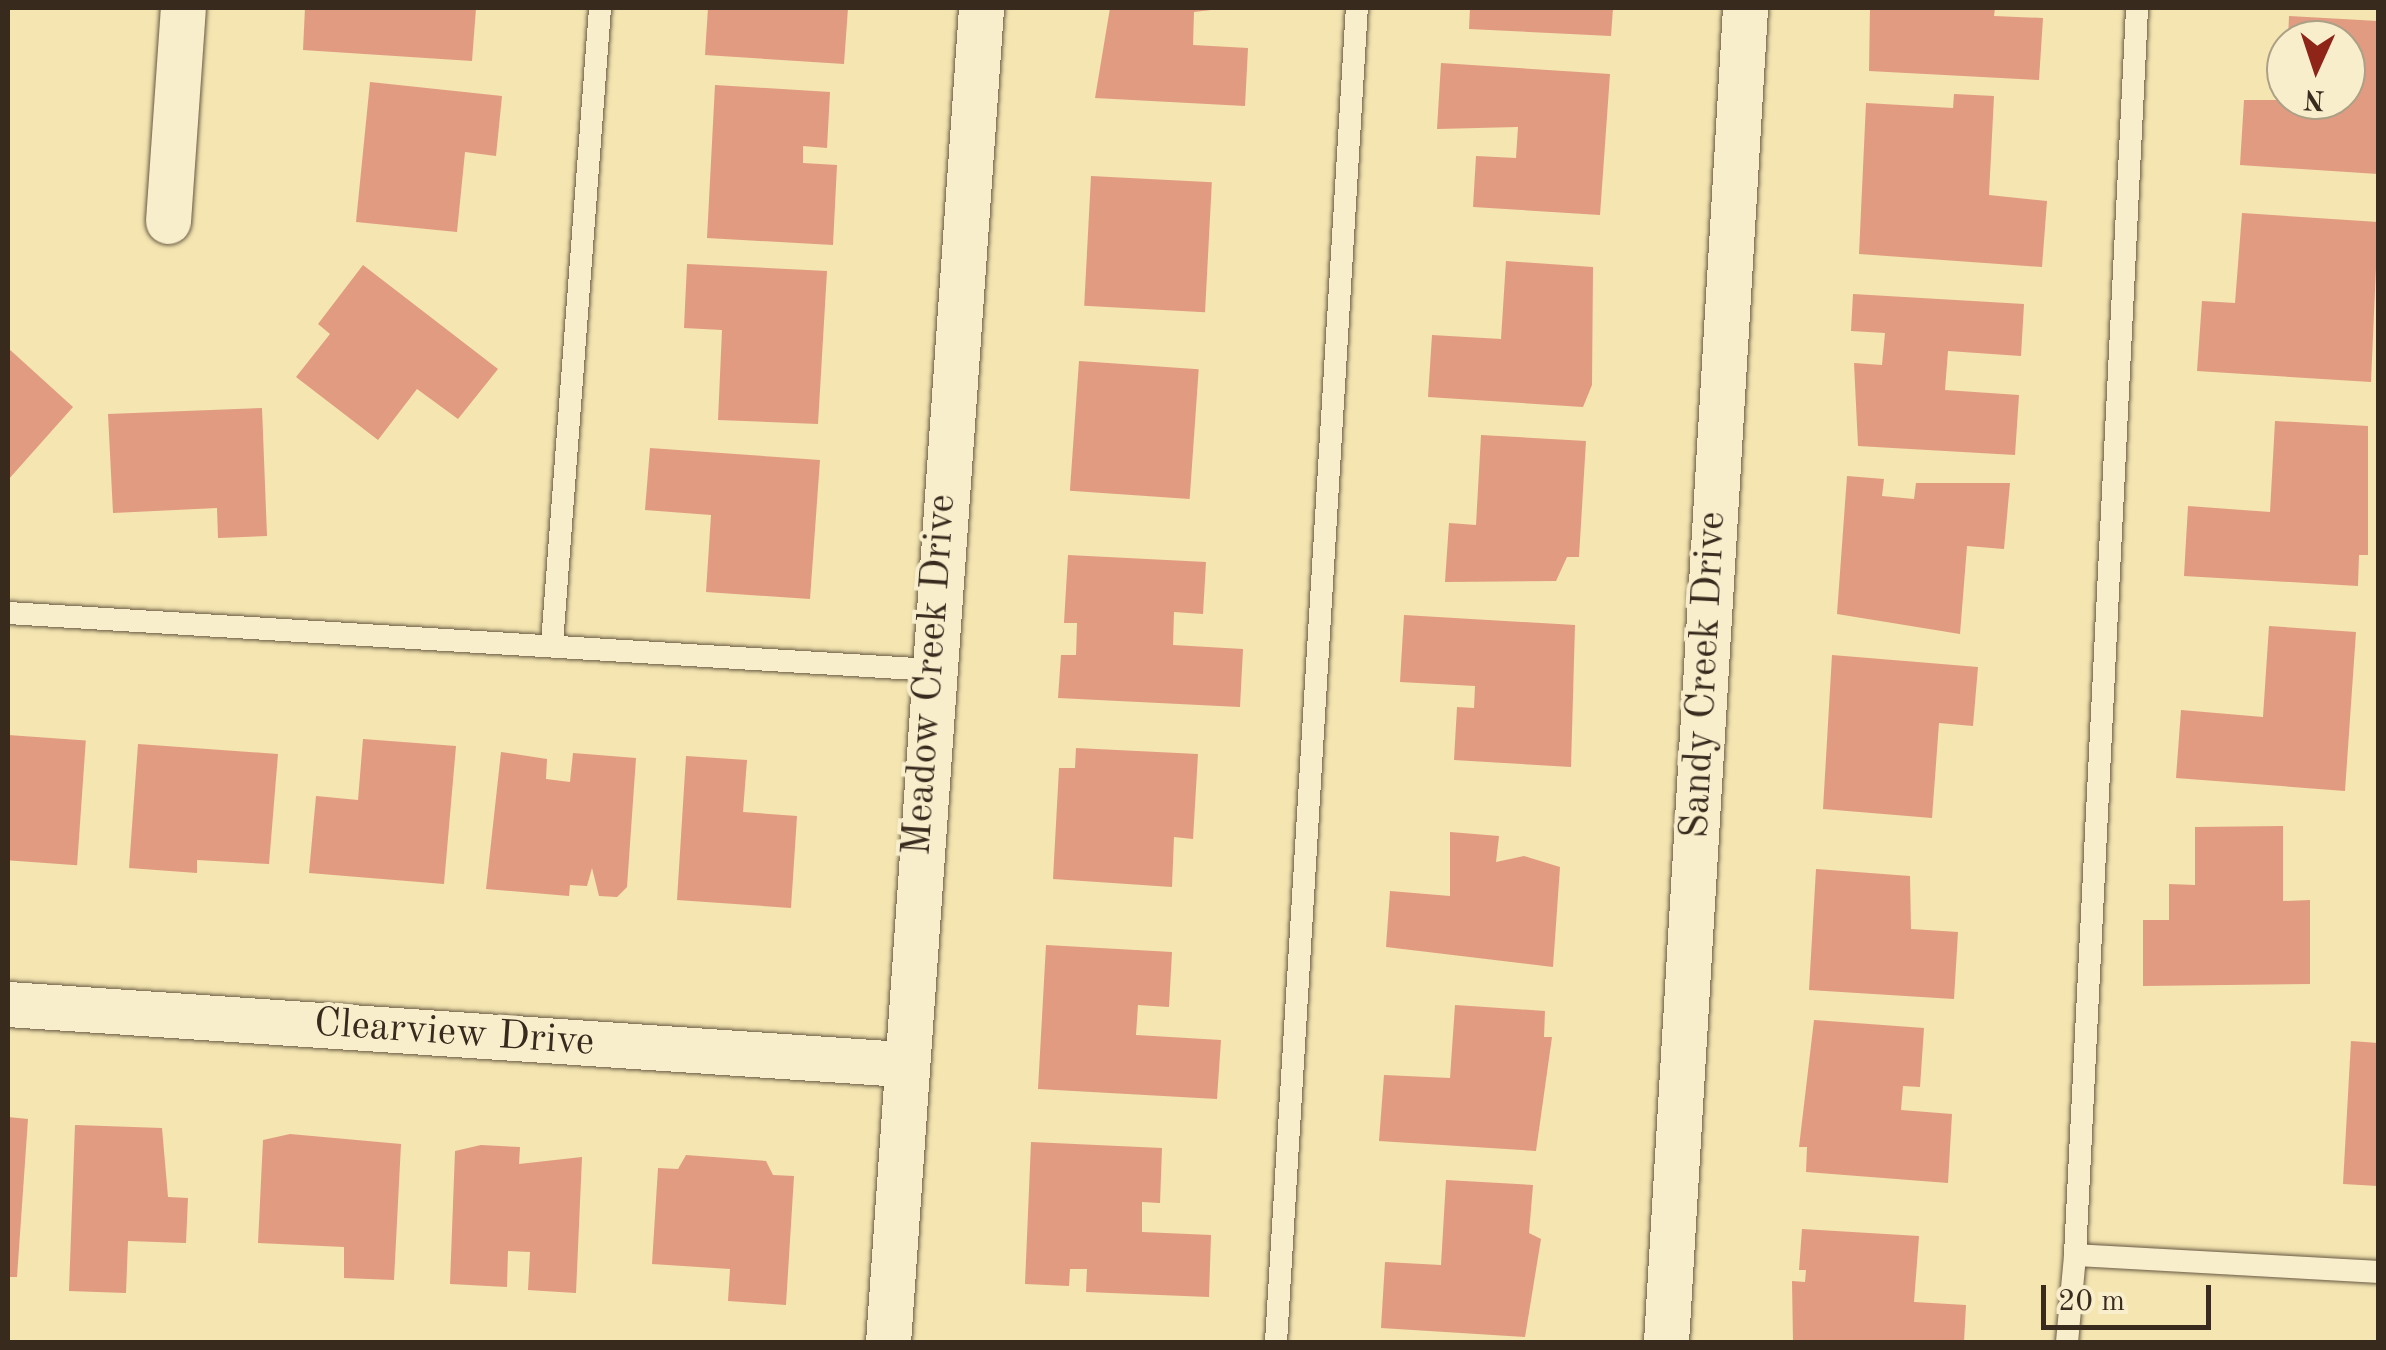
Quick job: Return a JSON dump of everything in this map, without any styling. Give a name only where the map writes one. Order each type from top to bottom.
[{"type":"street","points":[[168,222],[183,8]]},
{"type":"street","name":"Meadow Creek Drive","points":[[888,1342],[901,1064],[981,8]]},
{"type":"street","name":"Sandy Creek Drive","points":[[1666,1342],[1745,8]]},
{"type":"street","name":"Clearview Drive","points":[[8,1004],[901,1064]]},
{"type":"lane","points":[[552,644],[600,8]]},
{"type":"lane","points":[[1276,1342],[1357,8]]},
{"type":"lane","points":[[2067,1342],[2137,8]]},
{"type":"lane","points":[[8,613],[932,670]]},
{"type":"lane","points":[[2074,1255],[2378,1272]]},
{"type":"building","points":[[305,8],[476,8],[472,61],[303,50]]},
{"type":"building","points":[[708,8],[848,8],[844,64],[705,55]]},
{"type":"building","points":[[1110,8],[1228,8],[1194,12],[1193,45],[1248,48],[1245,106],[1095,98]]},
{"type":"building","points":[[1470,8],[1613,8],[1611,36],[1469,29]]},
{"type":"building","points":[[1870,8],[1995,8],[1994,16],[2043,18],[2039,80],[1869,71]]},
{"type":"building","points":[[2289,16],[2360,20],[2289,20]]},
{"type":"building","points":[[2366,20],[2378,21],[2378,174],[2240,165],[2244,100],[2266,100],[2266,120],[2366,120]]},
{"type":"building","points":[[1441,63],[1610,74],[1600,215],[1473,207],[1476,156],[1516,158],[1518,127],[1437,129]]},
{"type":"building","points":[[370,82],[502,96],[496,156],[465,152],[457,232],[356,222]]},
{"type":"building","points":[[715,85],[830,92],[827,148],[803,146],[803,163],[837,165],[833,245],[707,238]]},
{"type":"building","points":[[1954,94],[1994,96],[1989,195],[2047,201],[2042,267],[1859,254],[1866,103],[1953,108]]},
{"type":"building","points":[[1091,176],[1212,182],[1205,312],[1084,306]]},
{"type":"building","points":[[2242,213],[2378,222],[2371,382],[2197,371],[2202,301],[2235,303]]},
{"type":"building","points":[[1506,261],[1593,267],[1592,385],[1583,407],[1428,397],[1432,335],[1501,339]]},
{"type":"building","points":[[687,264],[827,271],[818,424],[718,420],[722,330],[684,328]]},
{"type":"building","points":[[363,265],[498,369],[458,419],[417,389],[378,440],[296,377],[330,334],[318,324]]},
{"type":"building","points":[[1853,294],[2024,304],[2021,356],[1948,351],[1945,390],[2019,395],[2015,455],[1858,446],[1854,363],[1882,365],[1885,333],[1851,331]]},
{"type":"building","points":[[8,348],[73,407],[8,480]]},
{"type":"building","points":[[1079,361],[1199,369],[1190,499],[1070,491]]},
{"type":"building","points":[[262,408],[267,536],[218,538],[217,508],[113,513],[108,414]]},
{"type":"building","points":[[2275,421],[2368,426],[2368,555],[2359,555],[2358,586],[2184,576],[2188,506],[2270,512]]},
{"type":"building","points":[[1481,435],[1586,441],[1579,557],[1567,557],[1556,581],[1445,582],[1449,523],[1476,525]]},
{"type":"building","points":[[650,448],[820,460],[810,599],[706,592],[711,515],[645,510]]},
{"type":"building","points":[[1847,476],[1884,479],[1882,496],[1914,499],[1916,483],[2010,483],[2004,549],[1967,546],[1960,634],[1837,614]]},
{"type":"building","points":[[1068,555],[1206,562],[1203,614],[1174,612],[1173,645],[1243,649],[1240,707],[1058,698],[1061,655],[1076,655],[1077,623],[1064,623]]},
{"type":"building","points":[[1404,615],[1575,625],[1571,767],[1454,760],[1457,707],[1474,708],[1475,686],[1400,682]]},
{"type":"building","points":[[2269,626],[2356,632],[2345,791],[2176,778],[2181,710],[2263,717]]},
{"type":"building","points":[[1832,655],[1978,667],[1973,726],[1939,723],[1932,818],[1823,809]]},
{"type":"building","points":[[8,735],[86,740],[77,865],[8,860]]},
{"type":"building","points":[[363,739],[456,746],[444,884],[309,873],[316,796],[358,800]]},
{"type":"building","points":[[138,744],[278,754],[269,864],[197,860],[197,873],[129,868]]},
{"type":"building","points":[[1076,748],[1198,754],[1193,839],[1174,837],[1172,887],[1053,879],[1059,768],[1075,768]]},
{"type":"building","points":[[501,752],[547,759],[546,779],[570,782],[573,753],[636,758],[627,887],[617,897],[599,896],[592,868],[587,886],[570,885],[569,896],[486,889]]},
{"type":"building","points":[[686,756],[747,760],[743,812],[797,816],[791,908],[677,900]]},
{"type":"building","points":[[2283,826],[2283,901],[2310,900],[2310,984],[2143,986],[2143,920],[2169,920],[2169,884],[2195,885],[2195,827]]},
{"type":"building","points":[[1450,832],[1499,836],[1496,862],[1524,856],[1560,867],[1553,967],[1386,947],[1390,891],[1450,896]]},
{"type":"building","points":[[1816,869],[1910,876],[1911,929],[1958,932],[1954,999],[1809,990]]},
{"type":"building","points":[[1046,945],[1172,952],[1169,1007],[1138,1005],[1136,1035],[1221,1040],[1217,1099],[1038,1089]]},
{"type":"building","points":[[1455,1005],[1545,1011],[1544,1037],[1552,1037],[1536,1151],[1379,1141],[1384,1075],[1450,1078]]},
{"type":"building","points":[[1814,1020],[1924,1028],[1920,1087],[1903,1086],[1901,1110],[1952,1114],[1948,1183],[1806,1172],[1807,1147],[1799,1147]]},
{"type":"building","points":[[2351,1041],[2378,1043],[2378,1186],[2343,1184]]},
{"type":"building","points":[[8,1117],[28,1119],[17,1277],[8,1277]]},
{"type":"building","points":[[75,1125],[162,1128],[168,1197],[188,1198],[186,1243],[128,1241],[126,1293],[69,1291]]},
{"type":"building","points":[[290,1134],[401,1144],[394,1280],[344,1278],[344,1247],[258,1243],[263,1140]]},
{"type":"building","points":[[1031,1142],[1162,1148],[1160,1203],[1142,1202],[1142,1232],[1211,1235],[1209,1297],[1086,1292],[1087,1269],[1070,1269],[1069,1286],[1025,1284]]},
{"type":"building","points":[[481,1145],[520,1147],[519,1164],[582,1157],[576,1293],[528,1290],[530,1252],[508,1251],[507,1287],[450,1284],[455,1151]]},
{"type":"building","points":[[686,1155],[766,1161],[773,1175],[794,1176],[786,1305],[728,1301],[730,1269],[652,1264],[658,1168],[678,1169]]},
{"type":"building","points":[[1446,1180],[1533,1185],[1529,1233],[1541,1239],[1525,1337],[1381,1328],[1385,1262],[1441,1265]]},
{"type":"building","points":[[1802,1229],[1919,1236],[1914,1302],[1966,1305],[1964,1342],[1793,1342],[1792,1281],[1805,1282],[1806,1270],[1799,1270]]}]
